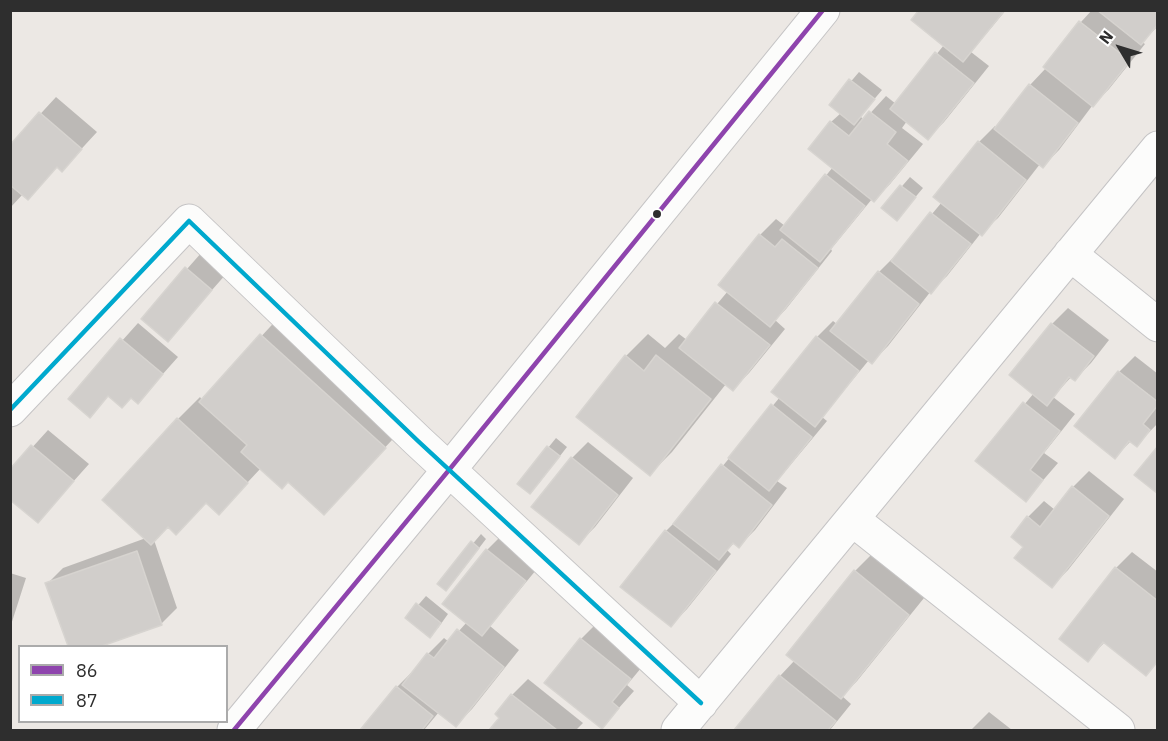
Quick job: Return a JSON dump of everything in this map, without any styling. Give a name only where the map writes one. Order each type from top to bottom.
[{"type":"street","points":[[234,730],[823,10]]},
{"type":"street","points":[[678,730],[1158,148]]},
{"type":"street","points":[[10,410],[189,221],[449,470],[701,703]]},
{"type":"street","points":[[1070,254],[1158,325]]},
{"type":"street","points":[[852,519],[1118,730]]},
{"type":"building","points":[[919,10],[1005,10],[963,62],[911,20]]},
{"type":"building","points":[[1097,10],[1158,10],[1158,24],[1141,45]]},
{"type":"building","points":[[1079,21],[1130,61],[1093,107],[1043,67]]},
{"type":"building","points":[[935,52],[974,83],[928,140],[890,109]]},
{"type":"building","points":[[849,79],[875,99],[854,125],[829,105]]},
{"type":"building","points":[[1029,84],[1078,123],[1043,168],[994,129]]},
{"type":"building","points":[[869,111],[896,132],[887,144],[908,161],[874,202],[808,149],[830,121],[849,136]]},
{"type":"building","points":[[39,112],[82,149],[62,172],[57,167],[28,200],[10,185],[10,145]]},
{"type":"building","points":[[978,141],[1026,180],[982,236],[933,197]]},
{"type":"building","points":[[825,174],[865,206],[820,262],[780,230]]},
{"type":"building","points":[[900,185],[916,197],[897,221],[881,208]]},
{"type":"building","points":[[930,212],[971,244],[931,294],[891,261]]},
{"type":"building","points":[[759,234],[775,247],[782,239],[818,268],[770,327],[718,285]]},
{"type":"building","points":[[185,267],[212,290],[168,342],[141,319]]},
{"type":"building","points":[[878,271],[919,304],[872,364],[830,331]]},
{"type":"building","points":[[715,302],[770,345],[733,391],[679,348]]},
{"type":"building","points":[[1051,323],[1094,356],[1075,381],[1069,377],[1047,406],[1009,375]]},
{"type":"building","points":[[260,334],[386,448],[324,515],[288,482],[282,489],[241,452],[247,445],[199,402]]},
{"type":"building","points":[[816,336],[859,371],[815,427],[771,392]]},
{"type":"building","points":[[120,338],[163,374],[138,404],[131,398],[122,408],[108,396],[90,418],[68,399]]},
{"type":"building","points":[[625,355],[644,371],[656,355],[711,399],[650,476],[576,417]]},
{"type":"building","points":[[1118,371],[1158,402],[1158,405],[1143,424],[1150,430],[1137,447],[1129,441],[1115,459],[1074,426]]},
{"type":"building","points":[[1023,402],[1060,431],[1030,470],[1043,480],[1026,502],[975,461]]},
{"type":"building","points":[[771,404],[812,437],[769,491],[728,458]]},
{"type":"building","points":[[177,418],[248,483],[219,515],[206,503],[176,535],[168,527],[151,545],[102,500]]},
{"type":"building","points":[[31,445],[74,481],[38,523],[10,500],[10,469]]},
{"type":"building","points":[[547,446],[560,456],[530,494],[517,484]]},
{"type":"building","points":[[1158,446],[1158,494],[1134,475]]},
{"type":"building","points":[[571,457],[618,495],[579,545],[531,507]]},
{"type":"building","points":[[721,464],[772,505],[739,548],[733,543],[719,560],[673,524]]},
{"type":"building","points":[[1072,486],[1109,516],[1052,588],[1014,558],[1023,547],[1011,537],[1027,516],[1040,527]]},
{"type":"building","points":[[665,530],[716,571],[671,627],[620,587]]},
{"type":"building","points":[[471,541],[479,548],[446,591],[437,584]]},
{"type":"building","points":[[486,549],[526,581],[482,636],[442,604]]},
{"type":"building","points":[[137,551],[162,625],[105,645],[68,645],[45,583]]},
{"type":"building","points":[[1115,567],[1158,601],[1158,661],[1146,676],[1103,642],[1088,662],[1059,639]]},
{"type":"building","points":[[854,570],[909,615],[841,699],[786,655]]},
{"type":"building","points":[[416,603],[441,623],[430,638],[405,618]]},
{"type":"building","points":[[457,629],[504,667],[456,727],[402,685],[427,653],[434,658]]},
{"type":"building","points":[[580,638],[631,679],[612,702],[619,708],[602,729],[544,683]]},
{"type":"building","points":[[779,675],[836,721],[828,730],[734,730]]},
{"type":"building","points":[[396,686],[433,716],[422,730],[360,730]]},
{"type":"building","points":[[511,694],[557,730],[489,730],[499,718],[495,714]]},
{"type":"transit line","name":"86","points":[[234,730],[823,10]]},
{"type":"transit line","name":"87","points":[[10,410],[189,221],[418,441],[701,703]]}]
